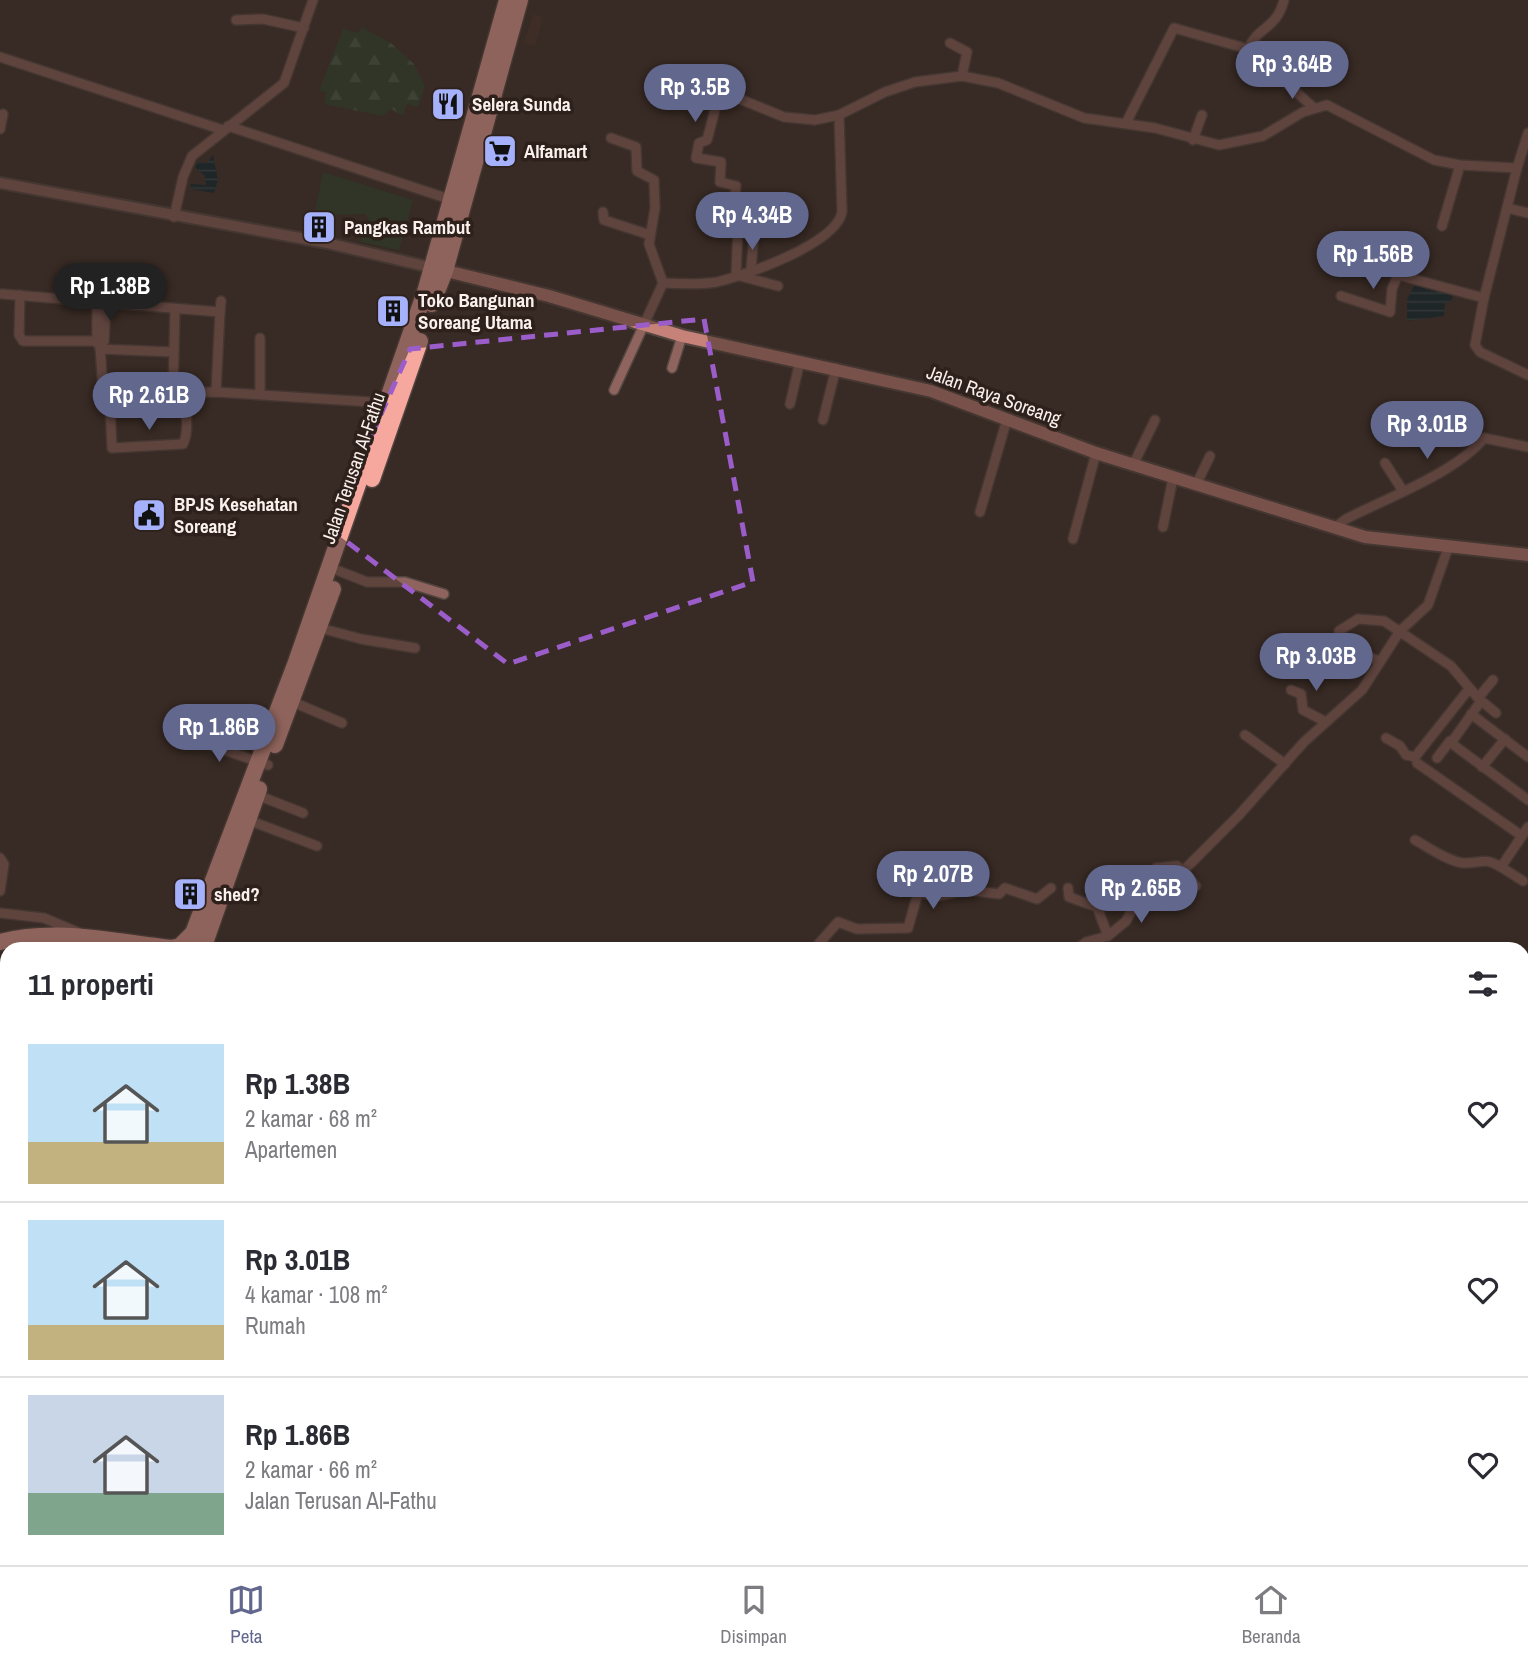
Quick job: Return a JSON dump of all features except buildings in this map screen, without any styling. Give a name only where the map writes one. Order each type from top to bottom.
[{"type":"highway","name":"Jalan Terusan Al-Fathu","points":[[202,942],[257,795],[263,763],[293,702],[387,402],[439,269],[452,200],[507,0]]},
{"type":"highway","name":"Jalan Terusan Al-Fathu","points":[[202,942],[263,763],[340,571],[439,269],[520,0]]},
{"type":"highway","points":[[0,942],[48,935],[81,942]]},
{"type":"main road","name":"Jalan Raya Soreang","points":[[439,269],[548,296],[682,336],[931,391],[1096,453],[1333,529],[1382,541],[1528,555]]},
{"type":"street","points":[[174,217],[187,165],[192,156],[284,83],[313,0]]},
{"type":"street","points":[[1248,49],[1255,34],[1273,25],[1284,0]]},
{"type":"street","points":[[236,20],[263,19],[304,28]]},
{"type":"street","points":[[1126,123],[1174,28],[1248,49],[1314,108]]},
{"type":"street","points":[[950,43],[967,52],[962,76]]},
{"type":"street","points":[[0,57],[452,200]]},
{"type":"street","points":[[751,269],[754,235],[750,232],[752,211],[734,204],[736,187],[720,181],[721,162],[696,158],[699,143],[707,140],[718,93],[722,91],[794,119],[815,120],[839,115],[895,89],[938,78],[962,76],[998,83],[1084,118],[1126,123],[1193,140],[1228,145],[1271,132],[1314,108],[1331,107],[1423,156],[1460,165],[1517,168]]},
{"type":"street","points":[[0,129],[3,114]]},
{"type":"street","points":[[663,283],[715,282],[795,253],[831,232],[839,222],[842,212],[839,115]]},
{"type":"street","points":[[1193,140],[1202,115]]},
{"type":"street","points":[[1528,133],[1484,298],[1476,349],[1528,375]]},
{"type":"street","points":[[611,138],[636,147],[637,171],[654,180],[655,208],[650,249],[663,283],[614,390]]},
{"type":"street","points":[[1442,226],[1460,165]]},
{"type":"street","points":[[0,183],[327,243],[439,269]]},
{"type":"street","points":[[1507,208],[1528,213]]},
{"type":"street","points":[[603,212],[604,220],[650,235]]},
{"type":"street","points":[[736,275],[738,228]]},
{"type":"street","points":[[1341,296],[1389,312],[1392,309],[1391,294],[1404,251],[1377,241]]},
{"type":"street","points":[[736,275],[741,279],[778,286]]},
{"type":"street","points":[[1398,275],[1484,298]]},
{"type":"street","points":[[2,293],[88,299],[101,304],[220,312]]},
{"type":"street","points":[[20,295],[19,335],[23,341],[100,344],[173,352]]},
{"type":"street","points":[[216,392],[221,301]]},
{"type":"street","points":[[101,304],[102,387],[106,391],[216,392],[387,402]]},
{"type":"street","points":[[173,393],[175,309]]},
{"type":"street","points":[[672,368],[682,336]]},
{"type":"street","points":[[260,338],[260,394]]},
{"type":"street","points":[[790,404],[800,361]]},
{"type":"street","points":[[823,420],[836,368]]},
{"type":"street","points":[[184,393],[185,404],[186,438],[183,444],[112,447],[110,407],[185,404]]},
{"type":"street","points":[[980,512],[1007,419]]},
{"type":"street","points":[[1133,465],[1154,420]]},
{"type":"street","points":[[1333,529],[1346,519],[1475,452],[1484,438],[1528,447]]},
{"type":"street","points":[[1073,539],[1096,453]]},
{"type":"street","points":[[1196,485],[1210,456]]},
{"type":"street","points":[[1385,463],[1403,491]]},
{"type":"street","points":[[1163,527],[1173,478]]},
{"type":"street","points":[[1183,871],[1216,840],[1326,722],[1362,690],[1400,631],[1428,605],[1448,548]]},
{"type":"street","points":[[340,571],[367,582],[402,582],[444,594]]},
{"type":"street","points":[[319,618],[361,639],[415,648]]},
{"type":"street","points":[[1339,631],[1352,621],[1370,618],[1384,621],[1416,646],[1451,666],[1469,689],[1496,713]]},
{"type":"street","points":[[1361,654],[1379,661]]},
{"type":"street","points":[[1437,758],[1493,680]]},
{"type":"street","points":[[1386,738],[1414,758],[1469,689]]},
{"type":"street","points":[[1291,690],[1301,694],[1303,710],[1326,722]]},
{"type":"street","points":[[293,702],[342,723]]},
{"type":"street","points":[[1471,714],[1528,757]]},
{"type":"street","points":[[1245,735],[1285,764]]},
{"type":"street","points":[[190,738],[263,763]]},
{"type":"street","points":[[1482,767],[1505,739]]},
{"type":"street","points":[[1450,741],[1528,800]]},
{"type":"street","points":[[1417,763],[1522,836]]},
{"type":"street","points":[[257,795],[303,814]]},
{"type":"street","points":[[248,820],[317,846]]},
{"type":"street","points":[[1502,867],[1528,827]]},
{"type":"street","points":[[1415,840],[1456,861],[1467,863],[1485,859],[1523,881]]},
{"type":"street","points":[[0,858],[4,867],[0,891]]},
{"type":"street","points":[[1156,867],[1177,866],[1196,886]]},
{"type":"street","points":[[820,942],[838,922],[858,929],[908,928],[918,893],[939,896],[966,890],[999,894],[1006,888],[1037,899],[1051,888]]},
{"type":"street","points":[[1068,888],[1066,893],[1069,897],[1092,904],[1101,911],[1108,936]]},
{"type":"street","points":[[1086,942],[1108,936],[1126,921],[1144,888]]},
{"type":"street","points":[[0,913],[44,918],[86,942]]},
{"type":"highlighted area","points":[[704,319],[753,582],[508,664],[330,529],[410,349]]},
{"type":"shaded area","points":[[533,14],[544,17],[535,46],[524,43]]},
{"type":"green space","points":[[362,27],[392,44],[414,64],[425,86],[418,107],[407,104],[403,116],[391,109],[382,116],[324,104],[326,92],[319,91],[343,29],[358,33]]},
{"type":"green space","points":[[323,172],[413,200],[399,250],[360,242],[364,222],[368,221],[366,214],[331,215],[315,212]]},
{"type":"water","points":[[213,155],[218,180],[214,193],[190,189],[191,184],[206,185],[205,176],[195,167],[199,161],[207,163]]},
{"type":"water","points":[[1416,282],[1454,291],[1451,302],[1445,303],[1444,316],[1407,321],[1407,300]]},
{"type":"place","name":"Selera Sunda","points":[[448,104]]},
{"type":"place","name":"Alfamart","points":[[500,151]]},
{"type":"place","name":"Pangkas Rambut","points":[[319,227]]},
{"type":"place","name":"Toko Bangunan Soreang Utama","points":[[393,311]]},
{"type":"place","name":"BPJS Kesehatan Soreang","points":[[149,515]]},
{"type":"place","name":"shed?","points":[[190,894]]}]
